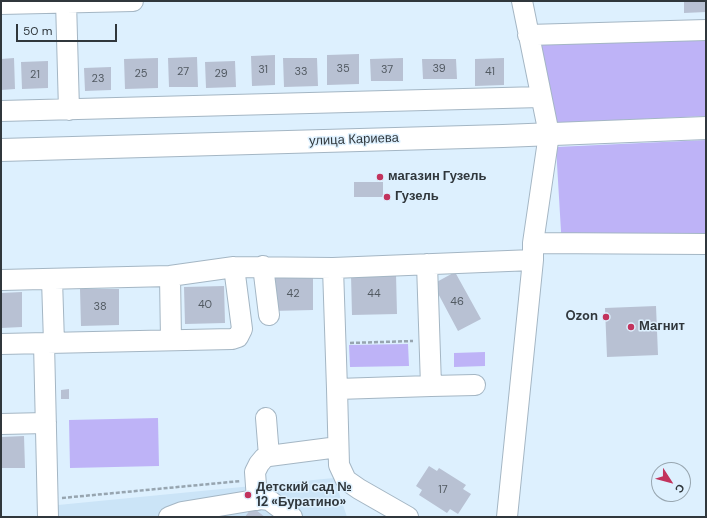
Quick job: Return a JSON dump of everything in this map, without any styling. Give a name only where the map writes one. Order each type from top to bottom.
[{"type":"main road","name":"улица Кариева","points":[[1,150],[706,128]]},
{"type":"street","points":[[1,4],[132,1]]},
{"type":"street","points":[[507,517],[533,252],[548,134],[522,1]]},
{"type":"street","points":[[66,2],[69,110]]},
{"type":"street","points":[[528,35],[706,30]]},
{"type":"street","points":[[1,111],[541,97]]},
{"type":"street","points":[[1,280],[170,276],[234,267],[263,266],[334,268],[426,264],[533,252],[706,244]]},
{"type":"street","points":[[426,264],[431,386]]},
{"type":"street","points":[[263,266],[268,315]]},
{"type":"street","points":[[1,344],[232,339],[238,337],[242,329],[234,267]]},
{"type":"street","points":[[334,268],[339,465],[346,480],[358,489],[408,517]]},
{"type":"street","points":[[170,276],[171,340]]},
{"type":"street","points":[[48,508],[46,423],[52,279]]},
{"type":"street","points":[[337,388],[475,385]]},
{"type":"street","points":[[266,418],[269,456]]},
{"type":"street","points":[[1,424],[46,423]]},
{"type":"street","points":[[257,500],[255,472],[261,461],[269,456],[338,447]]},
{"type":"street","points":[[169,517],[182,512],[266,499],[292,517]]},
{"type":"path","points":[[336,343],[430,341]]},
{"type":"path","points":[[48,508],[255,479]]},
{"type":"shaded area","points":[[706,39],[706,116],[556,123],[537,45]]},
{"type":"shaded area","points":[[706,140],[706,240],[562,248],[556,147]]},
{"type":"shaded area","points":[[408,344],[409,366],[350,367],[349,345]]},
{"type":"shaded area","points":[[485,352],[485,366],[454,367],[454,353]]},
{"type":"shaded area","points":[[158,418],[159,466],[70,468],[69,420]]},
{"type":"shaded area","name":"Детский сад № 12 «Буратино»","points":[[334,478],[347,517],[58,517],[58,505]]},
{"type":"building","points":[[684,1],[706,1],[706,12],[684,13]]},
{"type":"building","points":[[359,54],[359,84],[327,85],[327,55]]},
{"type":"building","points":[[275,55],[275,85],[252,86],[251,56]]},
{"type":"building","points":[[197,57],[198,87],[169,87],[168,58]]},
{"type":"building","points":[[14,58],[15,89],[1,90],[1,59]]},
{"type":"building","points":[[158,58],[158,88],[125,89],[124,59]]},
{"type":"building","points":[[283,58],[317,58],[318,86],[284,87]]},
{"type":"building","points":[[403,58],[403,81],[371,81],[370,59]]},
{"type":"building","points":[[504,58],[504,85],[475,86],[475,59]]},
{"type":"building","points":[[422,59],[456,59],[457,79],[423,79]]},
{"type":"building","points":[[48,61],[48,88],[22,89],[21,62]]},
{"type":"building","points":[[235,61],[236,87],[206,88],[205,62]]},
{"type":"building","points":[[111,67],[111,90],[85,91],[84,68]]},
{"type":"building","points":[[354,182],[383,182],[383,197],[354,197]]},
{"type":"building","points":[[455,272],[481,319],[458,331],[433,284]]},
{"type":"building","points":[[396,274],[397,314],[352,315],[351,275]]},
{"type":"building","points":[[313,276],[313,310],[272,311],[272,277]]},
{"type":"building","points":[[224,286],[225,323],[185,324],[184,287]]},
{"type":"building","points":[[80,289],[119,289],[119,325],[81,326]]},
{"type":"building","points":[[22,292],[22,327],[1,328],[1,293]]},
{"type":"building","name":"Магнит","points":[[656,306],[658,355],[607,357],[605,308]]},
{"type":"building","points":[[69,389],[69,399],[61,399],[61,390]]},
{"type":"building","points":[[24,436],[25,468],[1,468],[1,437]]},
{"type":"building","points":[[429,466],[437,471],[439,468],[466,485],[463,489],[471,494],[458,514],[450,509],[447,513],[419,495],[422,490],[416,486]]},
{"type":"building","points":[[252,507],[265,517],[245,517]]},
{"type":"place","name":"магазин Гузель","points":[[380,177]]},
{"type":"place","name":"Гузель","points":[[387,197]]},
{"type":"place","name":"Ozon","points":[[606,317]]},
{"type":"place","name":"Магнит","points":[[631,327]]},
{"type":"place","name":"Детский сад № 12 «Буратино»","points":[[248,495]]}]
